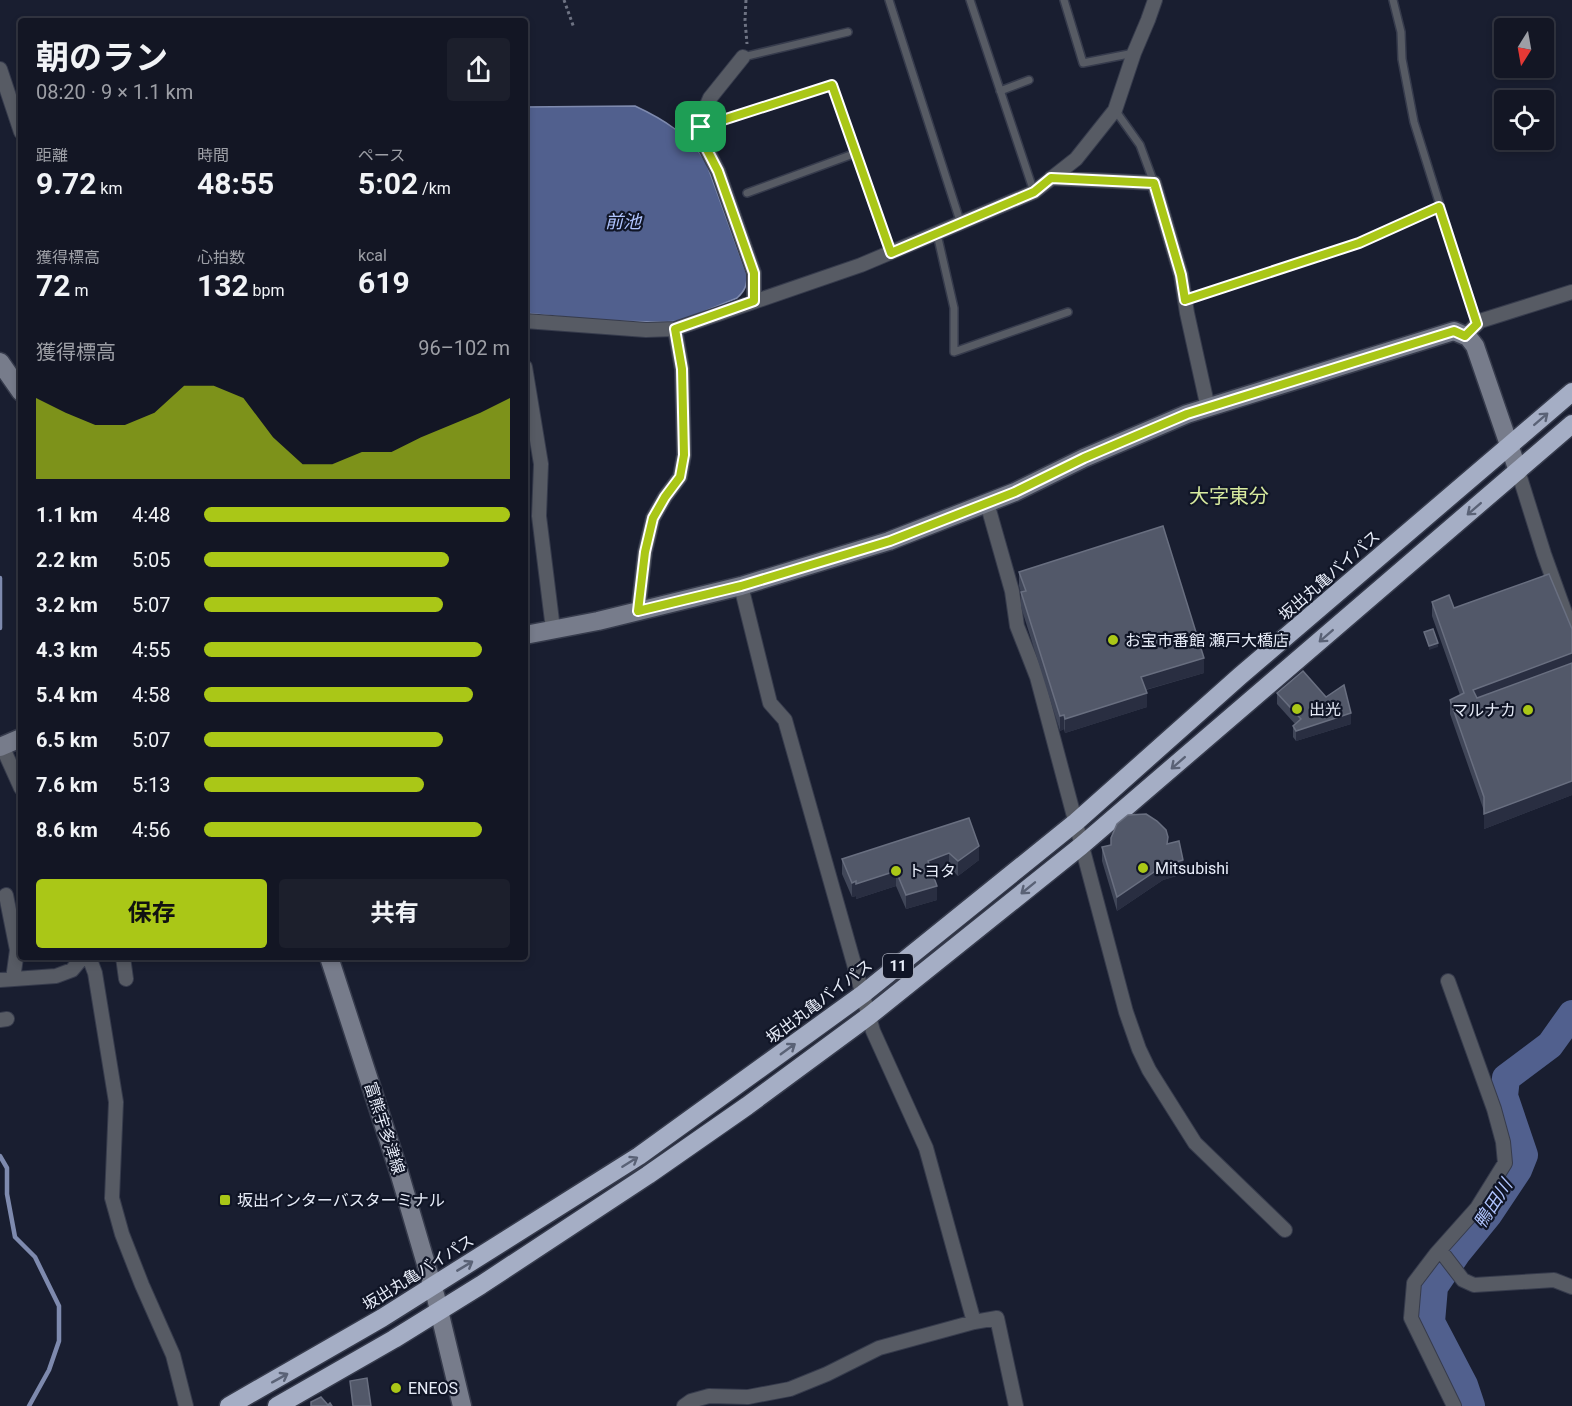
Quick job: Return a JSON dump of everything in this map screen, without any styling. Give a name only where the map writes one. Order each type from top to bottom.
[{"type":"highway","name":"坂出丸亀バイパス","points":[[229,1406],[321,1354],[639,1156],[863,994],[1076,822],[1240,676],[1572,392]]},
{"type":"highway","name":"11","points":[[277,1406],[375,1350],[481,1285],[648,1175],[747,1106],[869,1016],[1081,846],[1572,424]]},
{"type":"street","points":[[528,321],[646,330],[675,329],[861,265],[1034,192],[1076,159],[1115,110],[1134,52],[1155,0]]},
{"type":"street","points":[[743,57],[710,98],[701,119],[701,127],[702,140],[718,171],[754,273],[754,301]]},
{"type":"street","points":[[0,69],[18,123]]},
{"type":"street","points":[[1051,178],[1154,183],[1181,275],[1208,408]]},
{"type":"street","points":[[528,634],[741,586],[890,541],[1015,492],[1084,458],[1187,414],[1454,331],[1471,330],[1480,321],[1572,292]]},
{"type":"street","points":[[638,611],[645,552],[653,518],[680,477],[684,455],[682,369],[675,329]]},
{"type":"street","points":[[1471,330],[1544,554],[1572,632]]},
{"type":"street","points":[[0,362],[18,388]]},
{"type":"street","points":[[528,385],[541,464],[539,516],[553,629]]},
{"type":"street","points":[[987,503],[1012,591],[1017,626],[1036,677],[1126,1012],[1139,1049],[1149,1070],[1195,1143],[1285,1230]]},
{"type":"street","points":[[741,586],[770,703],[785,720],[873,1031],[927,1148],[974,1322]]},
{"type":"street","points":[[18,739],[1,746],[18,782]]},
{"type":"street","points":[[6,895],[17,950],[7,980],[56,976],[72,970],[80,960]]},
{"type":"street","points":[[90,960],[95,973],[116,1102],[112,1198],[122,1234],[173,1355],[186,1406]]},
{"type":"street","points":[[123,960],[126,979]]},
{"type":"street","name":"富熊宇多津線","points":[[330,960],[399,1172],[439,1310],[462,1406]]},
{"type":"street","points":[[1448,981],[1494,1109],[1503,1142],[1504,1163],[1477,1208],[1414,1283],[1411,1318],[1454,1406]]},
{"type":"street","points":[[1440,1250],[1463,1280],[1474,1285],[1554,1280],[1572,1287]]},
{"type":"street","points":[[684,1406],[691,1401],[709,1396],[748,1397],[790,1389],[827,1374],[879,1348],[997,1318],[1016,1406]]},
{"type":"lane","points":[[888,0],[961,224]]},
{"type":"lane","points":[[970,0],[1034,192]]},
{"type":"lane","points":[[1064,0],[1083,63],[1134,52]]},
{"type":"lane","points":[[1393,0],[1401,32],[1402,59],[1414,122],[1471,330]]},
{"type":"lane","points":[[743,57],[848,32]]},
{"type":"lane","points":[[1000,91],[1029,80]]},
{"type":"lane","points":[[701,127],[832,85],[891,253]]},
{"type":"lane","points":[[1115,110],[1140,145],[1154,183]]},
{"type":"lane","points":[[747,193],[856,153]]},
{"type":"lane","points":[[1185,300],[1359,243],[1439,207]]},
{"type":"lane","points":[[937,234],[954,308],[954,352],[1068,312]]},
{"type":"path","points":[[564,0],[574,28]]},
{"type":"path","points":[[743,57],[748,43],[745,20],[746,0]]},
{"type":"water","name":"前池","points":[[635,106],[656,116],[692,144],[706,162],[747,275],[744,290],[737,298],[681,321],[600,321],[528,313],[528,107]]},
{"type":"building","name":"お宝市番館 瀬戸大橋店","points":[[1163,526],[1204,658],[1141,677],[1147,693],[1065,719],[1064,715],[1060,716],[1021,592],[1026,591],[1019,572]]},
{"type":"building","name":"マルナカ","points":[[1549,574],[1572,629],[1572,653],[1473,690],[1477,698],[1572,663],[1572,781],[1484,814],[1484,797],[1450,700],[1464,693],[1432,602],[1449,595],[1454,608]]},
{"type":"building","points":[[1433,629],[1438,643],[1429,646],[1424,632]]},
{"type":"building","points":[[1303,671],[1326,697],[1344,685],[1351,713],[1296,731],[1293,726],[1301,719],[1277,693]]},
{"type":"building","name":"Mitsubishi","points":[[1146,814],[1166,830],[1167,844],[1179,841],[1183,860],[1163,866],[1117,897],[1102,847],[1111,845],[1111,838],[1117,824],[1128,815]]},
{"type":"building","points":[[969,818],[979,846],[958,861],[949,853],[928,861],[937,886],[906,895],[896,871],[856,884],[856,881],[852,883],[842,859]]},
{"type":"building","points":[[367,1378],[371,1406],[353,1406],[350,1381]]},
{"type":"building","points":[[321,1397],[332,1406],[311,1406],[311,1402]]},
{"type":"waterway","points":[[0,578],[0,628]]},
{"type":"waterway","name":"鴨田川","points":[[1471,1406],[1464,1385],[1431,1322],[1434,1287],[1457,1253],[1488,1215],[1518,1170],[1524,1155],[1504,1096],[1506,1078],[1550,1045],[1572,1014]]},
{"type":"waterway","points":[[0,1156],[7,1168],[7,1194],[15,1237],[35,1257],[59,1306],[59,1341],[49,1370],[29,1406]]},
{"type":"place","name":"お宝市番館 瀬戸大橋店","points":[[1113,640]]},
{"type":"place","name":"出光","points":[[1297,709]]},
{"type":"place","name":"マルナカ","points":[[1528,710]]},
{"type":"place","name":"Mitsubishi","points":[[1143,868]]},
{"type":"place","name":"トヨタ","points":[[896,871]]},
{"type":"place","name":"坂出インターバスターミナル","points":[[225,1200]]},
{"type":"place","name":"ENEOS","points":[[396,1388]]},
{"type":"district","name":"大字東分","points":[[1229,496]]},
{"type":"route","points":[[832,85],[891,253],[1034,192],[1051,178],[1086,182],[1154,183],[1181,275],[1185,300],[1359,243],[1439,207],[1477,324],[1465,336],[1454,331],[1187,414],[1084,458],[1015,492],[890,541],[741,586],[638,611],[645,552],[653,518],[680,477],[684,455],[682,369],[675,329],[754,301],[754,273],[718,171],[702,140],[701,127],[832,85]]}]
